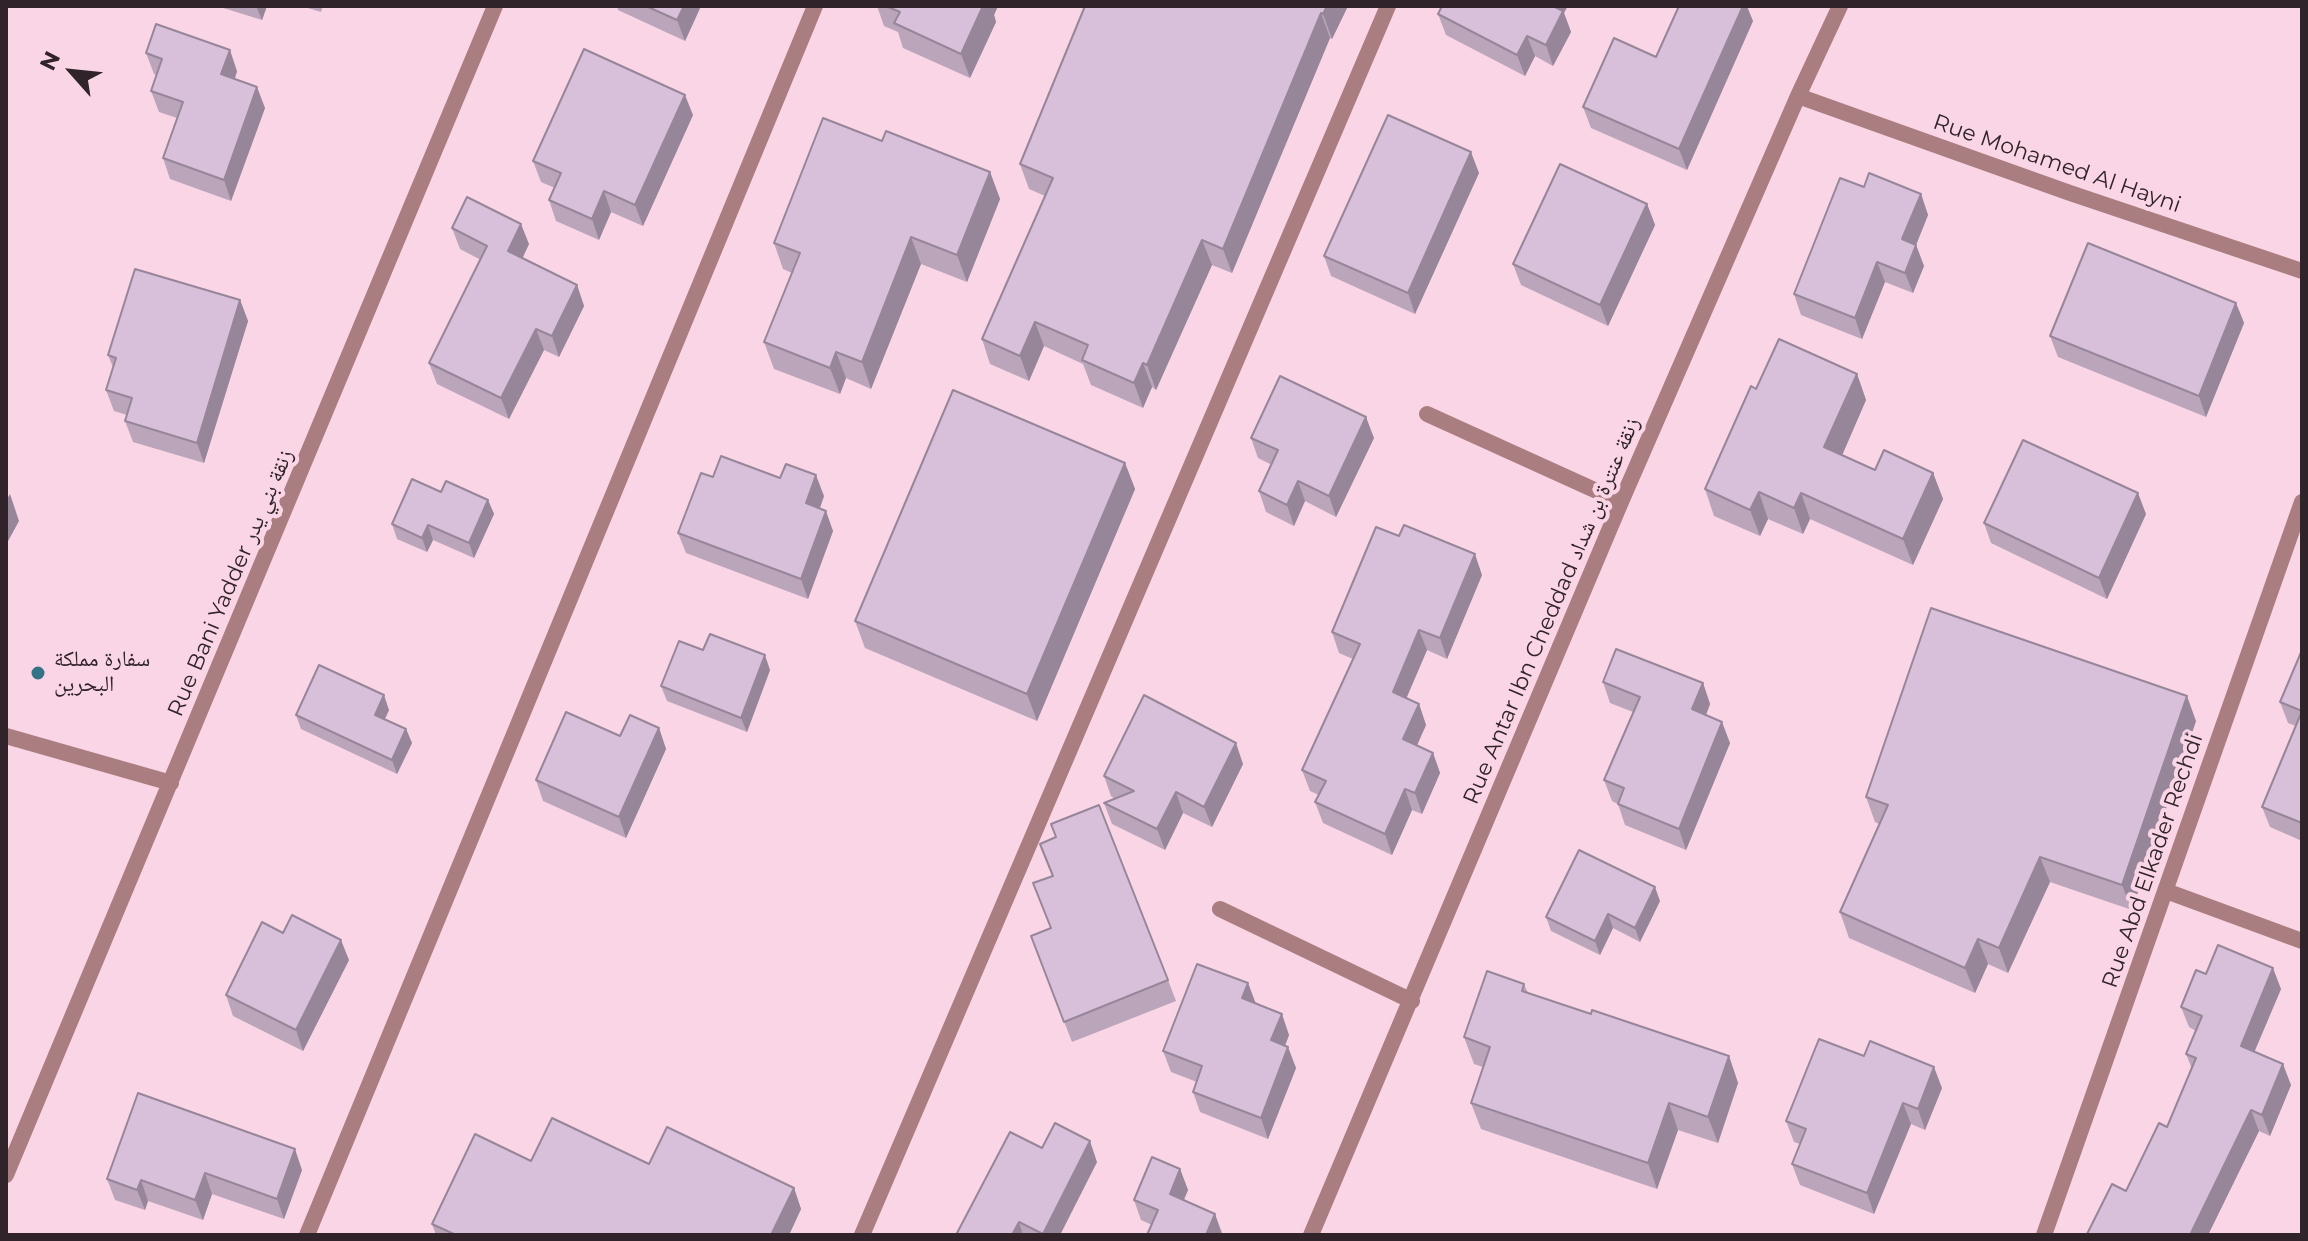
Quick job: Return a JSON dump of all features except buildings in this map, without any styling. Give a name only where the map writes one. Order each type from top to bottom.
[{"type":"street","name":"Rue Bani Yadder زنقة بني يدر","points":[[6,1175],[495,6]]},
{"type":"street","points":[[307,1235],[815,6]]},
{"type":"street","points":[[862,1235],[1388,6]]},
{"type":"street","name":"Rue Antar Ibn Cheddad زنقة عنترة بن شداد","points":[[1311,1235],[1621,502],[1840,6]]},
{"type":"street","name":"Rue Mohamed Al Hayni","points":[[1798,96],[2070,193],[2302,271]]},
{"type":"street","points":[[1427,414],[1621,502]]},
{"type":"street","name":"Rue Abd Elkader Rechdi","points":[[2044,1235],[2302,502]]},
{"type":"street","points":[[6,736],[171,783]]},
{"type":"street","points":[[2166,891],[2302,941]]},
{"type":"street","points":[[1220,909],[1412,1001]]},
{"type":"place","name":"سفارة مملكة البحرين","points":[[38,673]]}]
